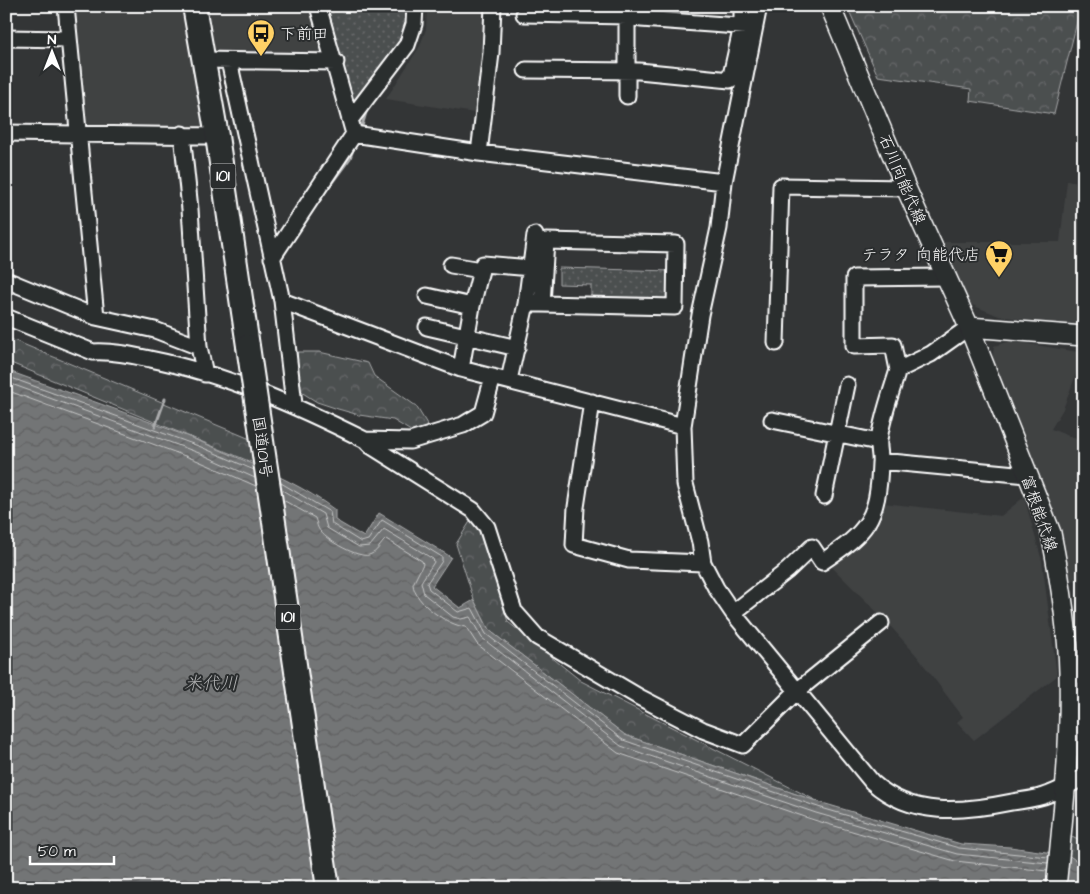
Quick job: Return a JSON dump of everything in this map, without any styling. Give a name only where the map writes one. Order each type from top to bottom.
[{"type":"highway","name":"国道101号","points":[[194,6],[218,136],[328,888]]},
{"type":"main road","name":"石川向能代線","points":[[830,6],[906,188],[969,327]]},
{"type":"main road","points":[[969,327],[1084,336]]},
{"type":"main road","name":"富根能代線","points":[[969,327],[1051,533],[1064,619],[1077,676],[1070,723],[1056,888]]},
{"type":"street","points":[[66,6],[96,317]]},
{"type":"street","points":[[318,6],[336,62],[352,127]]},
{"type":"street","points":[[272,258],[352,127],[407,45],[414,24],[415,6]]},
{"type":"street","points":[[479,153],[491,54],[493,6]]},
{"type":"street","points":[[742,6],[749,27],[724,182],[719,228],[700,315],[682,426],[685,484],[700,542],[703,563],[716,588],[734,613],[872,782],[886,794],[903,802],[944,810],[972,810],[1047,795],[1084,777]]},
{"type":"street","points":[[526,70],[627,71],[730,80],[749,27],[759,6]]},
{"type":"street","points":[[524,14],[627,11],[641,19],[749,27]]},
{"type":"street","points":[[627,11],[627,96]]},
{"type":"street","points":[[6,38],[68,40]]},
{"type":"street","points":[[204,60],[336,62]]},
{"type":"street","points":[[229,61],[282,301],[294,404]]},
{"type":"street","points":[[352,127],[479,153],[724,182]]},
{"type":"street","points":[[6,133],[218,136]]},
{"type":"street","points":[[182,134],[190,209],[198,347],[205,374]]},
{"type":"street","points":[[776,343],[781,186],[906,188]]},
{"type":"street","points":[[509,380],[526,304],[535,235]]},
{"type":"street","points":[[526,304],[675,307],[676,244],[546,242],[542,304]]},
{"type":"street","points":[[461,368],[472,306],[483,264],[531,268]]},
{"type":"street","points":[[451,265],[481,270]]},
{"type":"street","points":[[734,613],[788,570],[812,547],[822,562],[858,537],[870,521],[877,502],[881,461],[878,442],[898,370],[893,345],[854,346],[854,278],[945,277]]},
{"type":"street","points":[[6,280],[96,317],[155,330],[198,347]]},
{"type":"street","points":[[427,296],[472,306]]},
{"type":"street","points":[[282,301],[461,368],[682,426]]},
{"type":"street","points":[[6,317],[93,352],[109,351],[184,366],[294,404],[365,440],[371,446],[473,510],[487,527],[514,611],[536,637],[587,668],[703,730],[743,745],[797,691],[881,623]]},
{"type":"street","points":[[427,327],[517,348]]},
{"type":"street","points":[[898,370],[931,354],[969,327]]},
{"type":"street","points":[[365,440],[410,440],[462,425],[484,413],[493,376]]},
{"type":"street","points":[[824,496],[847,385]]},
{"type":"street","points":[[592,402],[576,507],[574,545],[630,560],[703,563]]},
{"type":"street","points":[[772,420],[878,442]]},
{"type":"street","points":[[881,461],[1027,475]]},
{"type":"shaded area","points":[[59,6],[311,6],[325,48],[316,59],[193,56],[202,126],[91,146],[67,115]]},
{"type":"shaded area","points":[[427,10],[489,11],[481,114],[386,99],[420,46],[426,29]]},
{"type":"shaded area","points":[[1067,181],[1084,184],[1084,329],[999,316],[965,302],[936,242],[1060,242]]},
{"type":"shaded area","points":[[1011,341],[1084,353],[1063,409],[1051,429],[1084,442],[1084,580],[1066,581],[992,363],[994,346]]},
{"type":"shaded area","points":[[1024,497],[1042,561],[1057,676],[974,740],[957,722],[963,717],[917,656],[883,618],[832,567],[883,503],[1001,516]]},
{"type":"green space","points":[[328,6],[409,6],[409,28],[357,106],[351,104]]},
{"type":"green space","points":[[847,6],[1081,6],[1054,114],[970,101],[971,89],[878,76]]},
{"type":"green space","points":[[559,268],[672,271],[671,301],[591,299],[591,285],[559,284]]},
{"type":"green space","points":[[6,337],[255,441],[256,464],[6,361]]},
{"type":"green space","points":[[297,352],[319,352],[368,363],[374,376],[416,406],[427,424],[424,433],[414,433],[393,420],[359,415],[317,402],[298,390]]},
{"type":"green space","points":[[471,520],[482,534],[508,622],[581,681],[819,802],[625,735],[489,630],[474,600],[456,544]]},
{"type":"green space","points":[[1068,835],[1084,843],[1084,866],[1068,855]]},
{"type":"water","name":"米代川","points":[[6,370],[183,435],[266,470],[324,502],[335,510],[335,520],[364,537],[379,513],[451,557],[432,586],[460,608],[474,600],[489,630],[625,735],[819,802],[961,844],[1010,847],[1068,855],[1084,866],[1084,888],[6,888]]},
{"type":"waterway","points":[[361,129],[367,109]]},
{"type":"waterway","points":[[322,196],[350,158],[354,147]]},
{"type":"waterway","points":[[155,427],[165,399]]},
{"type":"place","name":"下前田","points":[[261,57]]},
{"type":"place","name":"テラタ 向能代店","points":[[999,278]]}]
